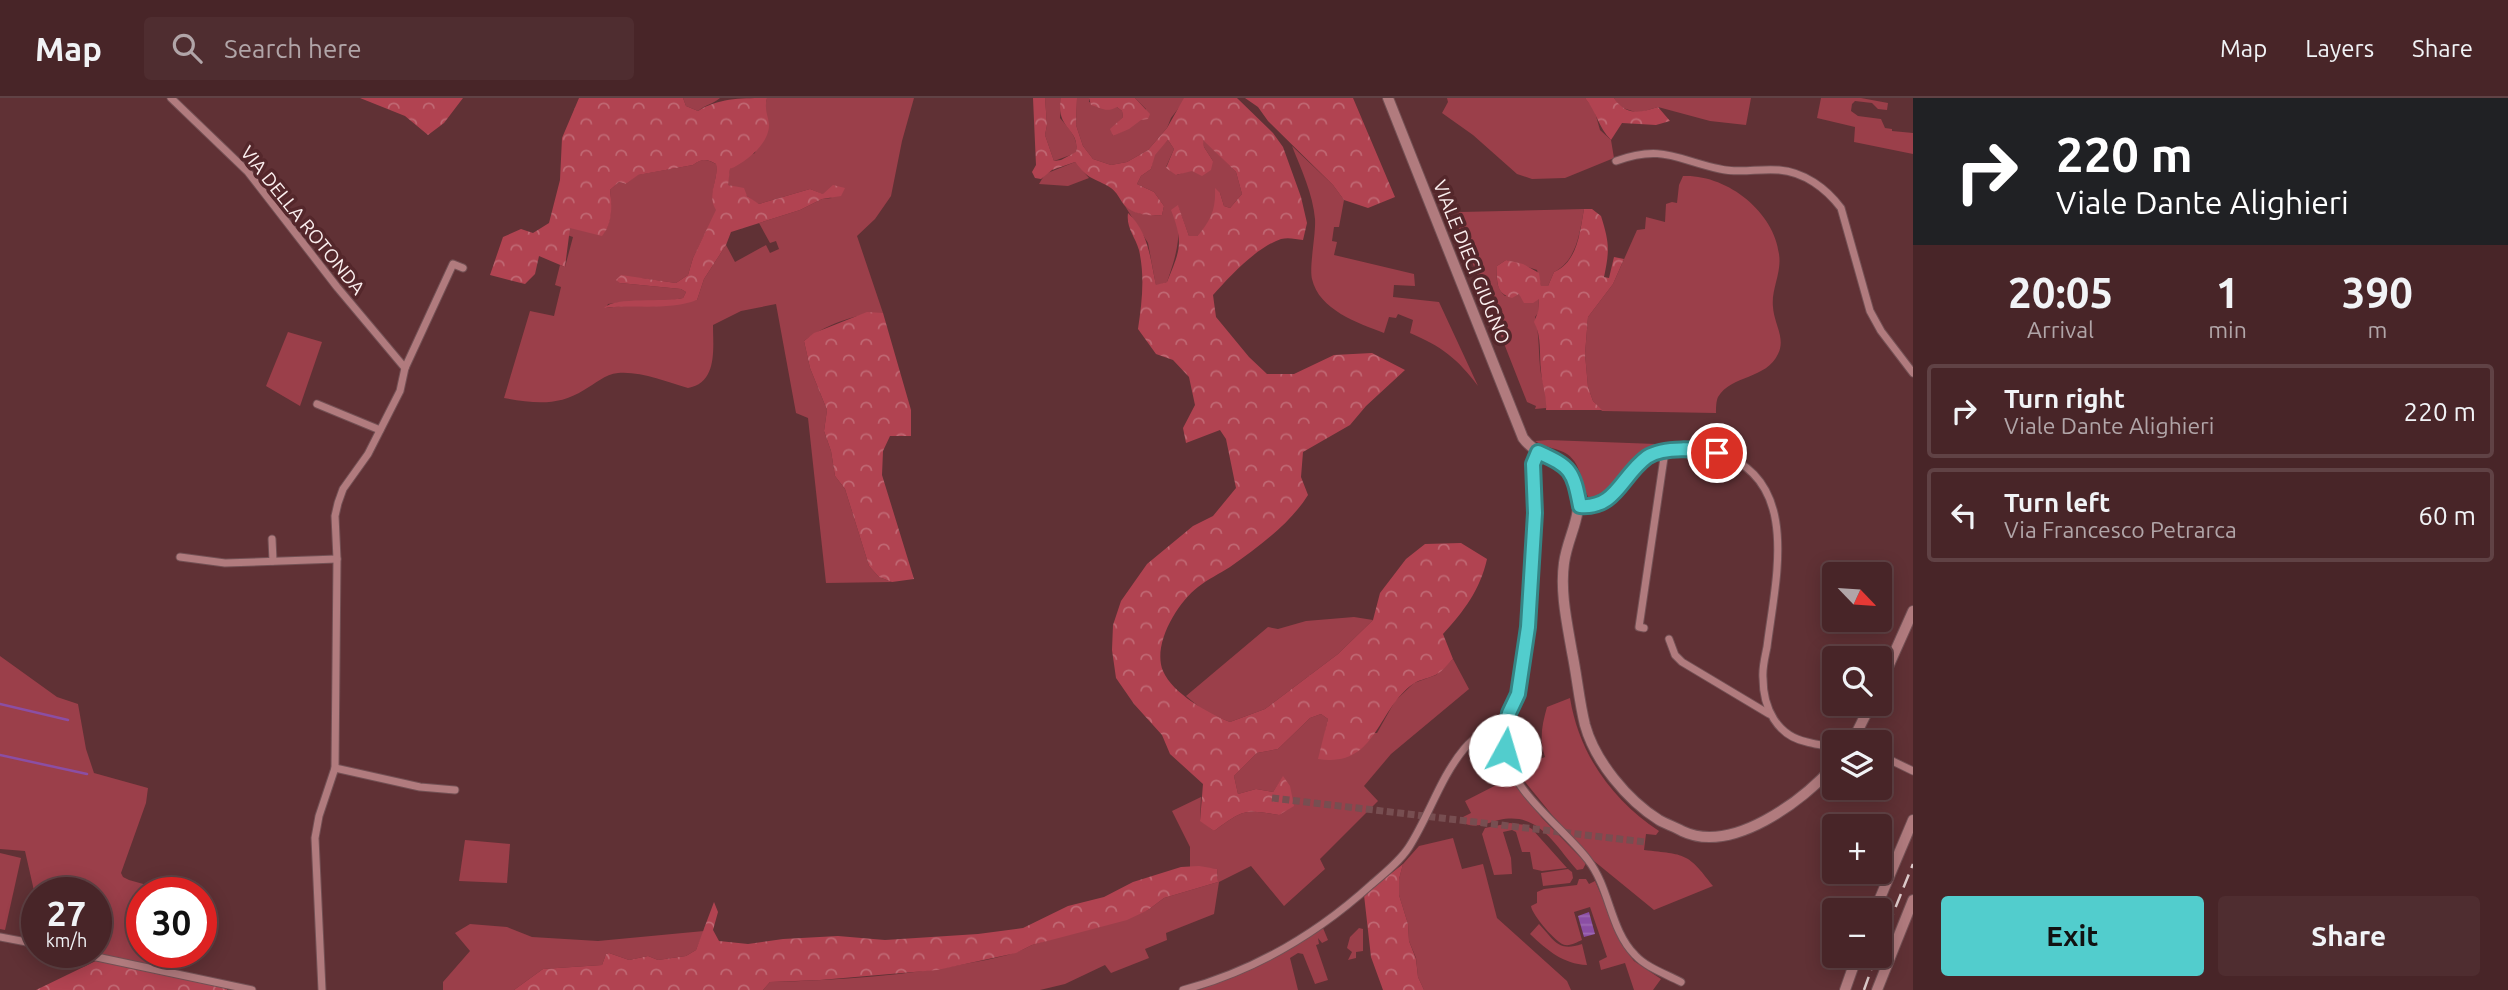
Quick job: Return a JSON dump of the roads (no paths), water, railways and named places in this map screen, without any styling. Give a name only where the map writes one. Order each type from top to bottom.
[{"type":"main road","name":"VIALE DIECI GIUGNO","points":[[1388,98],[1523,438],[1538,452]]},
{"type":"main road","points":[[1538,452],[1555,459],[1570,471],[1574,480],[1580,506],[1564,563],[1563,583],[1585,725],[1605,766],[1630,795],[1658,820],[1690,835],[1721,836],[1755,826],[1795,802],[1822,777]]},
{"type":"main road","points":[[1892,658],[1913,611]]},
{"type":"main road","points":[[1880,898],[1913,820]]},
{"type":"main road","points":[[1877,990],[1913,900]]},
{"type":"main road","points":[[1845,990],[1853,968]]},
{"type":"street","name":"VIA DELLA ROTONDA","points":[[171,98],[248,172],[337,287],[405,368]]},
{"type":"street","points":[[1616,161],[1630,156],[1664,153],[1719,169],[1742,172],[1778,170],[1796,174],[1832,195],[1841,208],[1870,311],[1881,331],[1913,373]]},
{"type":"street","points":[[324,988],[315,838],[319,816],[335,768],[335,516],[343,489],[368,454],[400,391],[405,368],[453,264],[463,268]]},
{"type":"street","points":[[317,404],[380,430]]},
{"type":"street","points":[[1580,506],[1593,507],[1605,503],[1629,474],[1649,456],[1665,451],[1710,451],[1725,456],[1752,472],[1769,495],[1779,545],[1763,678],[1769,713]]},
{"type":"street","points":[[1644,628],[1639,627],[1665,451]]},
{"type":"street","points":[[1538,452],[1533,464],[1535,513],[1528,627],[1518,694],[1509,713],[1505,750],[1514,775],[1537,805],[1590,862],[1616,925],[1633,954],[1681,982]]},
{"type":"street","points":[[272,539],[272,561]]},
{"type":"street","points":[[180,557],[225,563],[337,559]]},
{"type":"street","points":[[1669,639],[1675,655],[1682,662],[1769,713],[1779,727],[1796,740],[1822,745]]},
{"type":"street","points":[[1183,990],[1260,961],[1321,926],[1348,905],[1394,864],[1409,846],[1445,777],[1465,748],[1509,713]]},
{"type":"street","points":[[1892,761],[1913,771]]},
{"type":"street","points":[[335,768],[419,787],[455,790]]},
{"type":"street","points":[[0,937],[21,941]]},
{"type":"street","points":[[112,960],[253,990]]},
{"type":"waterway","points":[[0,704],[68,720]]},
{"type":"waterway","points":[[0,755],[87,774]]},
{"type":"tunnel","points":[[1272,798],[1645,842]]},
{"type":"railway","points":[[1892,916],[1913,864]]},
{"type":"railway","points":[[1864,990],[1872,968]]}]
